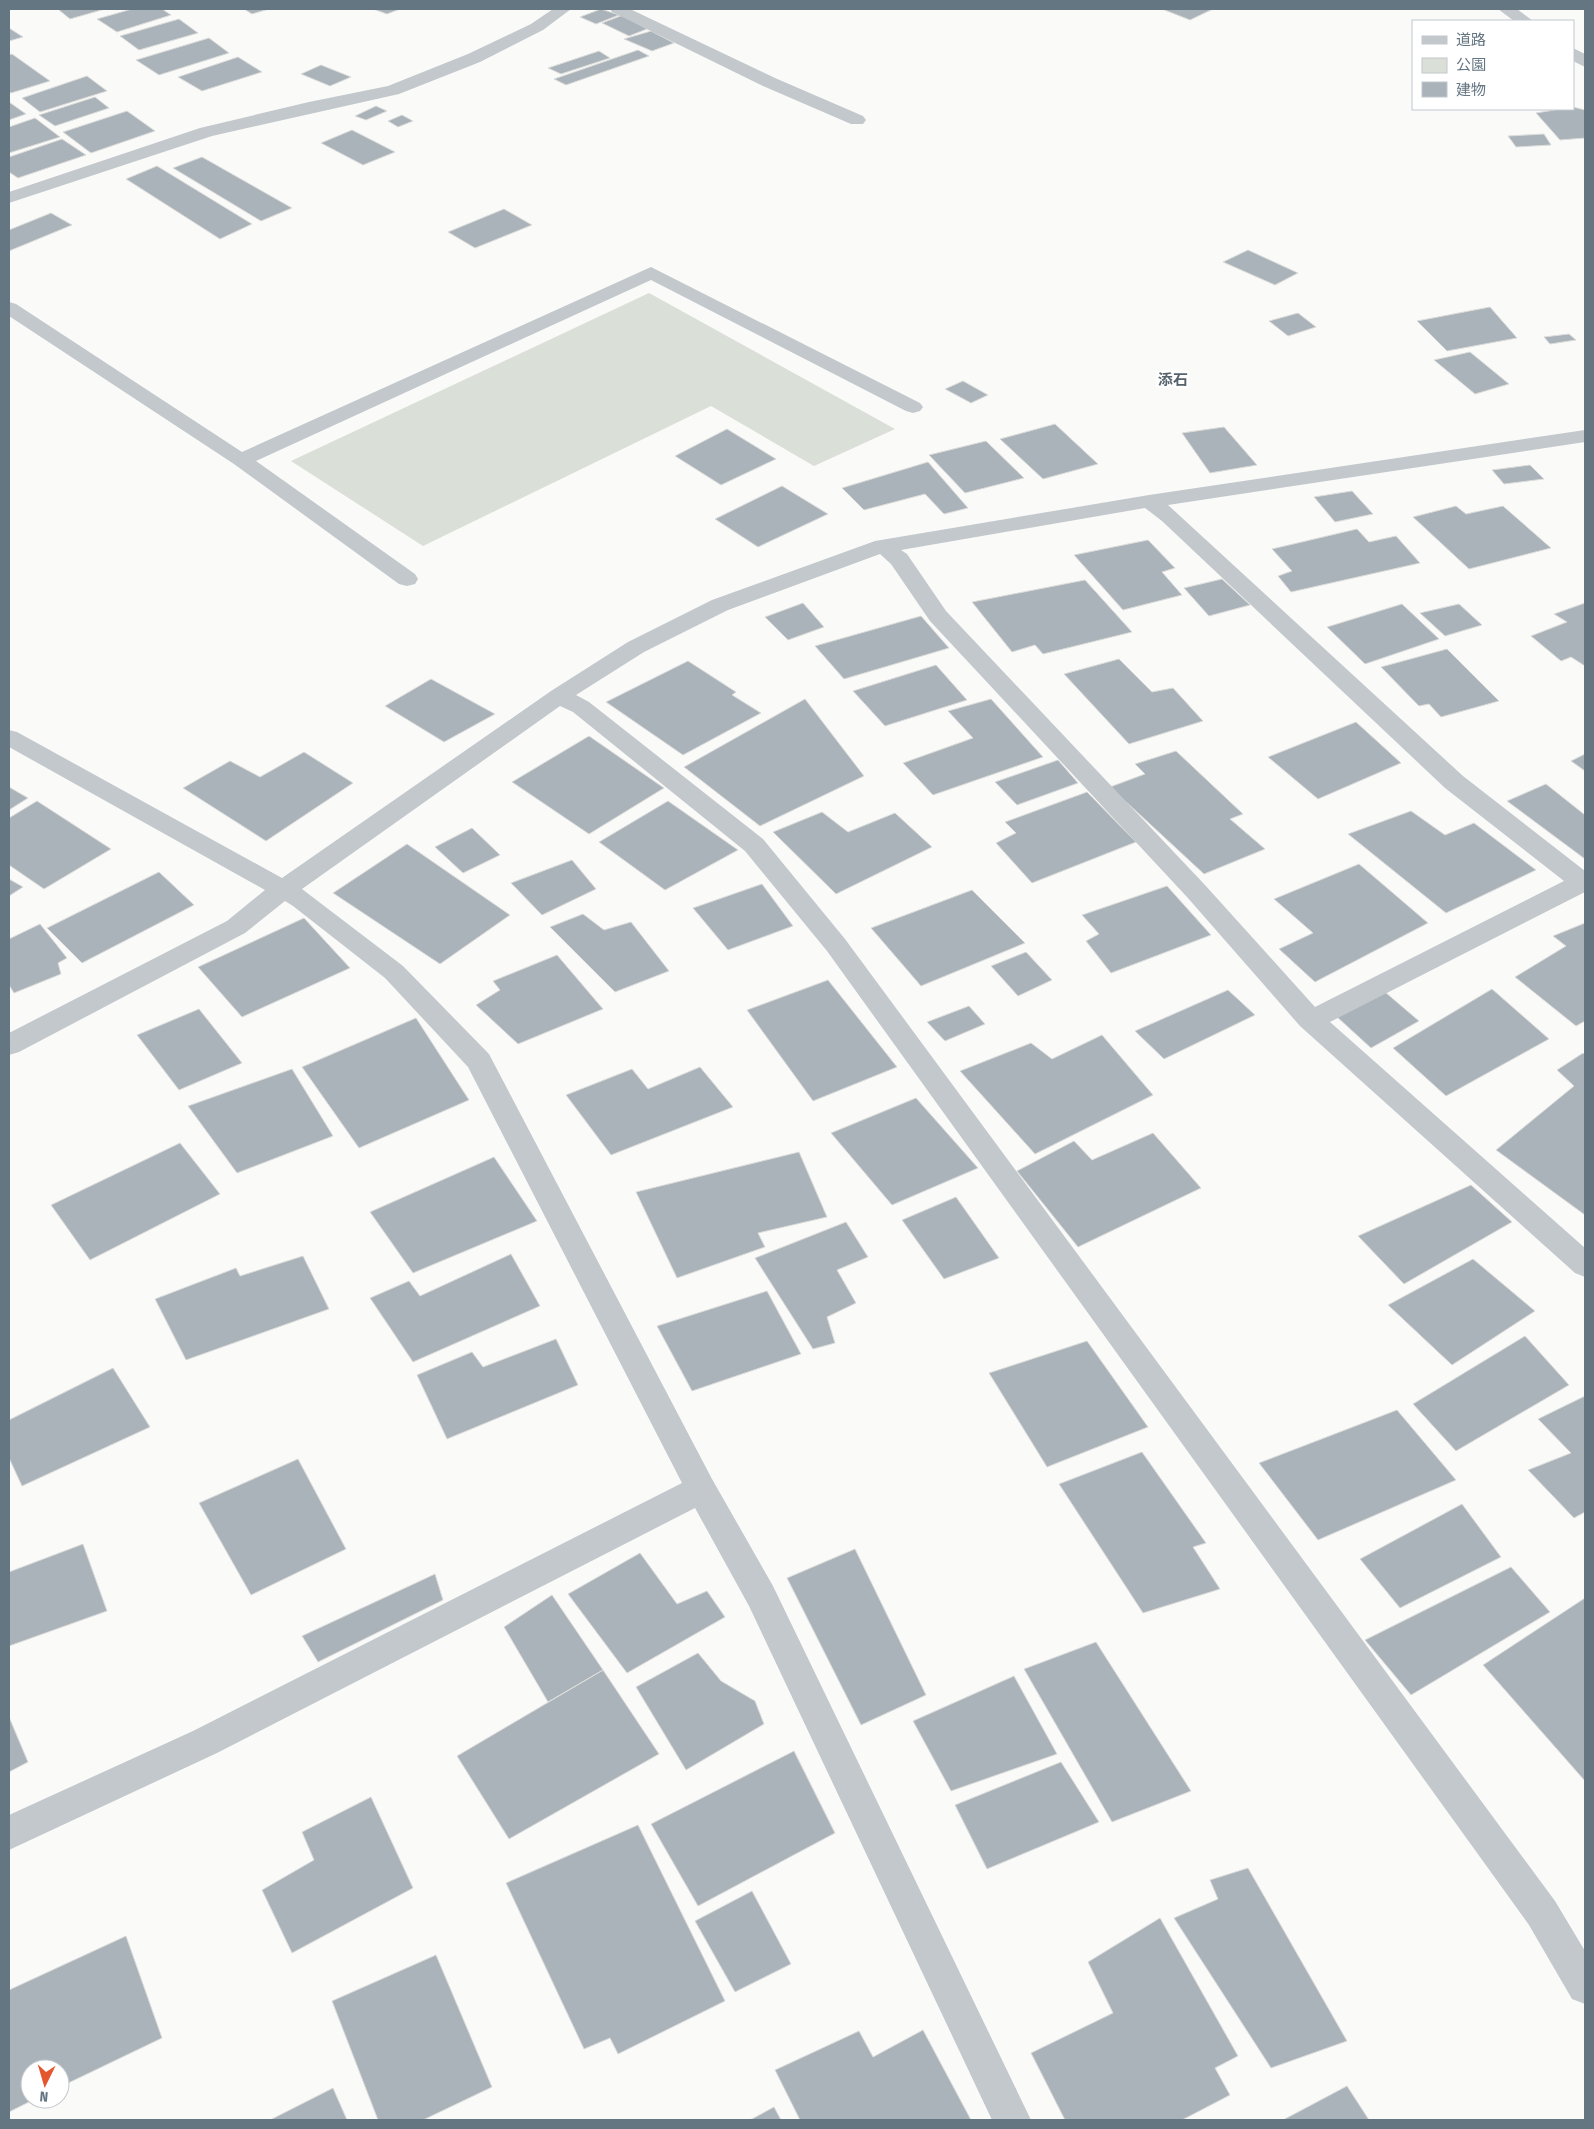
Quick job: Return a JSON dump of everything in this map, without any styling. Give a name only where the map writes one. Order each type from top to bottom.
[{"type":"street","points":[[9,198],[206,132],[310,107],[393,90],[474,58],[537,27],[563,9]]},
{"type":"street","points":[[618,9],[770,82],[857,120]]},
{"type":"street","points":[[1506,9],[1523,20]]},
{"type":"street","points":[[1574,54],[1585,62]]},
{"type":"street","points":[[241,460],[651,273],[913,407]]},
{"type":"street","points":[[9,308],[241,460],[407,579]]},
{"type":"street","points":[[9,1045],[236,927],[281,891],[559,696],[636,647],[720,605],[882,546],[1149,501],[1585,436]]},
{"type":"street","points":[[1149,501],[1170,516],[1454,782],[1585,882],[1334,1010],[1310,1019]]},
{"type":"street","points":[[882,546],[899,559],[938,616],[1196,891],[1310,1019],[1585,1265]]},
{"type":"street","points":[[559,696],[581,707],[754,845],[836,945],[1542,1913],[1585,1986]]},
{"type":"street","points":[[9,736],[281,891],[302,900],[394,972],[479,1061],[701,1489],[761,1596],[1012,2120]]},
{"type":"street","points":[[9,1833],[205,1742],[701,1489]]},
{"type":"green space","points":[[649,293],[895,429],[814,466],[711,406],[423,546],[291,461]]},
{"type":"building","points":[[60,9],[105,9],[70,19]]},
{"type":"building","points":[[132,9],[162,9],[171,15],[117,32],[97,19]]},
{"type":"building","points":[[244,9],[269,9],[252,14]]},
{"type":"building","points":[[373,9],[400,9],[387,14]]},
{"type":"building","points":[[601,9],[619,15],[596,24],[580,17]]},
{"type":"building","points":[[1162,9],[1213,9],[1190,20]]},
{"type":"building","points":[[623,15],[647,29],[629,36],[602,23]]},
{"type":"building","points":[[179,19],[198,33],[139,50],[120,36]]},
{"type":"building","points":[[9,28],[23,37],[9,41]]},
{"type":"building","points":[[651,31],[674,43],[652,51],[624,39]]},
{"type":"building","points":[[209,38],[229,53],[159,75],[136,60]]},
{"type":"building","points":[[638,50],[649,56],[566,85],[554,79]]},
{"type":"building","points":[[599,51],[610,58],[561,74],[548,68]]},
{"type":"building","points":[[12,54],[50,81],[9,92],[9,55]]},
{"type":"building","points":[[238,57],[262,72],[202,91],[178,77]]},
{"type":"building","points":[[321,65],[351,77],[330,86],[301,74]]},
{"type":"building","points":[[87,76],[107,91],[40,112],[22,98]]},
{"type":"building","points":[[95,97],[109,108],[55,126],[39,115]]},
{"type":"building","points":[[9,102],[26,114],[9,120]]},
{"type":"building","points":[[376,106],[387,111],[366,120],[355,116]]},
{"type":"building","points":[[1574,107],[1585,110],[1585,138],[1560,140],[1536,113],[1554,110],[1574,110]]},
{"type":"building","points":[[127,111],[155,131],[91,153],[63,132]]},
{"type":"building","points":[[402,115],[413,121],[398,127],[388,121]]},
{"type":"building","points":[[35,118],[60,137],[9,153],[9,127]]},
{"type":"building","points":[[352,130],[395,152],[363,165],[321,143]]},
{"type":"building","points":[[1544,134],[1551,145],[1516,147],[1508,136]]},
{"type":"building","points":[[62,139],[86,155],[18,178],[9,172],[9,157]]},
{"type":"building","points":[[202,157],[292,208],[261,221],[173,168]]},
{"type":"building","points":[[157,166],[252,224],[220,239],[126,179]]},
{"type":"building","points":[[504,209],[532,225],[475,248],[448,232]]},
{"type":"building","points":[[51,213],[72,225],[9,251],[9,230]]},
{"type":"building","points":[[1248,250],[1298,273],[1275,285],[1223,262]]},
{"type":"building","points":[[1490,307],[1517,338],[1447,351],[1417,321]]},
{"type":"building","points":[[1298,313],[1316,327],[1288,336],[1269,321]]},
{"type":"building","points":[[1569,334],[1576,340],[1550,344],[1544,337]]},
{"type":"building","points":[[1470,352],[1509,384],[1475,394],[1434,360]]},
{"type":"building","points":[[963,381],[988,395],[971,403],[945,389]]},
{"type":"building","points":[[1055,424],[1098,464],[1043,479],[1000,439]]},
{"type":"building","points":[[1224,427],[1257,465],[1210,473],[1182,433]]},
{"type":"building","points":[[727,429],[776,459],[721,485],[675,456]]},
{"type":"building","points":[[986,441],[1024,478],[965,493],[929,455]]},
{"type":"building","points":[[928,462],[968,508],[944,514],[925,494],[864,510],[842,488]]},
{"type":"building","points":[[1530,465],[1544,479],[1504,484],[1492,470]]},
{"type":"building","points":[[782,486],[828,514],[758,547],[715,519]]},
{"type":"building","points":[[1352,491],[1373,514],[1335,522],[1314,497]]},
{"type":"building","points":[[1456,506],[1466,514],[1503,506],[1551,548],[1469,569],[1413,517]]},
{"type":"building","points":[[1357,529],[1369,542],[1396,536],[1420,563],[1291,592],[1278,576],[1292,571],[1272,549]]},
{"type":"building","points":[[1148,540],[1175,568],[1162,572],[1182,595],[1123,610],[1074,555]]},
{"type":"building","points":[[1222,579],[1250,605],[1209,616],[1184,588]]},
{"type":"building","points":[[1085,580],[1132,632],[1043,654],[1035,645],[1012,652],[972,602]]},
{"type":"building","points":[[803,603],[824,627],[788,640],[765,617]]},
{"type":"building","points":[[1585,603],[1585,666],[1571,657],[1561,661],[1531,636],[1567,622],[1554,614]]},
{"type":"building","points":[[1402,604],[1439,639],[1365,664],[1327,627]]},
{"type":"building","points":[[1459,604],[1482,625],[1445,636],[1420,613]]},
{"type":"building","points":[[921,616],[949,648],[844,679],[815,646]]},
{"type":"building","points":[[1447,649],[1499,701],[1441,717],[1429,704],[1419,706],[1381,667]]},
{"type":"building","points":[[1119,659],[1152,692],[1173,688],[1203,721],[1129,744],[1064,674]]},
{"type":"building","points":[[688,661],[736,692],[732,695],[761,713],[683,755],[606,702]]},
{"type":"building","points":[[936,665],[967,700],[885,726],[853,691]]},
{"type":"building","points":[[431,679],[495,714],[444,742],[385,706]]},
{"type":"building","points":[[805,699],[864,776],[760,826],[684,767]]},
{"type":"building","points":[[991,699],[1043,757],[933,795],[903,763],[973,738],[948,711]]},
{"type":"building","points":[[1356,722],[1401,763],[1318,799],[1268,757]]},
{"type":"building","points":[[589,736],[664,788],[589,834],[512,782]]},
{"type":"building","points":[[1176,751],[1243,814],[1230,819],[1265,849],[1204,874],[1110,787],[1145,774],[1135,764]]},
{"type":"building","points":[[304,752],[353,783],[266,841],[183,788],[230,761],[260,777]]},
{"type":"building","points":[[1585,754],[1585,771],[1571,761]]},
{"type":"building","points":[[1058,760],[1078,783],[1017,805],[995,782]]},
{"type":"building","points":[[1546,784],[1585,815],[1585,859],[1507,801]]},
{"type":"building","points":[[9,787],[28,798],[9,810]]},
{"type":"building","points":[[1087,792],[1136,842],[1032,883],[996,843],[1016,833],[1005,822]]},
{"type":"building","points":[[37,801],[111,849],[44,889],[9,865],[9,818]]},
{"type":"building","points":[[668,801],[738,850],[665,890],[599,842]]},
{"type":"building","points":[[1411,811],[1445,835],[1474,823],[1536,870],[1446,913],[1348,834]]},
{"type":"building","points":[[822,812],[848,832],[895,813],[932,847],[836,894],[773,832]]},
{"type":"building","points":[[472,828],[500,855],[463,873],[435,847]]},
{"type":"building","points":[[407,844],[510,915],[440,964],[333,893]]},
{"type":"building","points":[[572,860],[596,889],[542,915],[511,883]]},
{"type":"building","points":[[1359,864],[1428,923],[1315,982],[1279,949],[1313,933],[1274,899]]},
{"type":"building","points":[[159,872],[194,905],[82,963],[47,928]]},
{"type":"building","points":[[9,879],[23,887],[9,896]]},
{"type":"building","points":[[762,884],[793,926],[728,950],[693,908]]},
{"type":"building","points":[[1167,886],[1211,935],[1111,973],[1086,941],[1099,934],[1082,915]]},
{"type":"building","points":[[972,890],[1025,943],[921,986],[871,928]]},
{"type":"building","points":[[583,914],[604,930],[631,922],[669,971],[615,992],[550,927]]},
{"type":"building","points":[[304,918],[350,968],[242,1017],[198,967]]},
{"type":"building","points":[[1585,923],[1585,1021],[1576,1026],[1515,977],[1566,946],[1553,936]]},
{"type":"building","points":[[40,924],[67,958],[58,963],[61,974],[14,993],[9,985],[9,939]]},
{"type":"building","points":[[1026,952],[1052,980],[1018,996],[991,966]]},
{"type":"building","points":[[557,955],[603,1009],[518,1044],[476,1005],[500,990],[493,981]]},
{"type":"building","points":[[828,980],[897,1067],[813,1101],[747,1010]]},
{"type":"building","points":[[1492,989],[1549,1039],[1446,1096],[1393,1048]]},
{"type":"building","points":[[1228,990],[1255,1015],[1164,1059],[1135,1031]]},
{"type":"building","points":[[1385,992],[1419,1021],[1371,1048],[1336,1016]]},
{"type":"building","points":[[969,1006],[985,1024],[945,1041],[927,1022]]},
{"type":"building","points":[[199,1009],[242,1063],[179,1090],[137,1035]]},
{"type":"building","points":[[416,1018],[469,1100],[359,1148],[302,1067]]},
{"type":"building","points":[[1102,1035],[1153,1095],[1035,1154],[960,1071],[1031,1043],[1052,1059]]},
{"type":"building","points":[[1583,1053],[1585,1055],[1585,1215],[1496,1150],[1574,1086],[1557,1070]]},
{"type":"building","points":[[700,1067],[733,1107],[611,1155],[566,1095],[632,1069],[648,1089]]},
{"type":"building","points":[[292,1069],[333,1136],[237,1173],[188,1106]]},
{"type":"building","points":[[916,1098],[978,1168],[892,1205],[831,1133]]},
{"type":"building","points":[[1153,1133],[1201,1188],[1078,1247],[1017,1171],[1074,1141],[1092,1160]]},
{"type":"building","points":[[180,1143],[220,1194],[90,1260],[51,1205]]},
{"type":"building","points":[[799,1152],[827,1217],[758,1233],[765,1247],[677,1278],[636,1192]]},
{"type":"building","points":[[494,1157],[537,1221],[413,1273],[370,1212]]},
{"type":"building","points":[[1471,1185],[1512,1222],[1404,1284],[1358,1236]]},
{"type":"building","points":[[956,1197],[999,1258],[944,1279],[902,1220]]},
{"type":"building","points":[[846,1222],[868,1257],[837,1270],[856,1303],[827,1317],[835,1343],[813,1349],[755,1258]]},
{"type":"building","points":[[511,1254],[540,1306],[413,1362],[370,1298],[409,1281],[420,1296]]},
{"type":"building","points":[[303,1256],[329,1309],[186,1360],[155,1299],[236,1268],[240,1276]]},
{"type":"building","points":[[1473,1259],[1535,1311],[1452,1365],[1388,1305]]},
{"type":"building","points":[[767,1291],[801,1354],[692,1391],[657,1326]]},
{"type":"building","points":[[1525,1336],[1569,1385],[1456,1451],[1413,1404]]},
{"type":"building","points":[[556,1339],[578,1385],[447,1439],[417,1375],[472,1352],[483,1367]]},
{"type":"building","points":[[1087,1341],[1148,1427],[1047,1467],[989,1373]]},
{"type":"building","points":[[113,1368],[150,1427],[22,1486],[9,1458],[9,1420]]},
{"type":"building","points":[[1585,1396],[1585,1512],[1574,1518],[1528,1470],[1571,1453],[1538,1419]]},
{"type":"building","points":[[1397,1410],[1456,1480],[1318,1540],[1259,1463]]},
{"type":"building","points":[[1142,1452],[1206,1543],[1193,1547],[1220,1589],[1143,1613],[1059,1484]]},
{"type":"building","points":[[298,1459],[346,1549],[251,1595],[199,1503]]},
{"type":"building","points":[[1462,1504],[1501,1557],[1400,1608],[1360,1559]]},
{"type":"building","points":[[83,1544],[107,1611],[9,1646],[9,1572]]},
{"type":"building","points":[[855,1549],[926,1695],[861,1725],[787,1578]]},
{"type":"building","points":[[640,1553],[677,1604],[707,1591],[725,1617],[627,1673],[568,1594]]},
{"type":"building","points":[[1511,1567],[1550,1612],[1411,1695],[1365,1640]]},
{"type":"building","points":[[435,1574],[443,1600],[318,1662],[302,1636]]},
{"type":"building","points":[[552,1595],[603,1670],[548,1702],[504,1627]]},
{"type":"building","points":[[1585,1598],[1585,1781],[1483,1665]]},
{"type":"building","points":[[1096,1642],[1191,1791],[1112,1822],[1024,1669]]},
{"type":"building","points":[[698,1653],[721,1681],[755,1701],[764,1724],[686,1770],[636,1687]]},
{"type":"building","points":[[603,1670],[659,1754],[509,1839],[457,1756]]},
{"type":"building","points":[[1014,1676],[1057,1754],[951,1791],[913,1721]]},
{"type":"building","points":[[9,1717],[28,1762],[9,1772]]},
{"type":"building","points":[[794,1751],[835,1833],[698,1906],[651,1824]]},
{"type":"building","points":[[1061,1762],[1099,1822],[987,1869],[955,1805]]},
{"type":"building","points":[[371,1797],[413,1888],[292,1953],[262,1890],[314,1860],[302,1832]]},
{"type":"building","points":[[638,1825],[725,2001],[618,2054],[610,2038],[584,2049],[506,1883]]},
{"type":"building","points":[[1248,1868],[1347,2041],[1271,2068],[1174,1918],[1218,1899],[1210,1880]]},
{"type":"building","points":[[752,1891],[791,1964],[735,1992],[695,1921]]},
{"type":"building","points":[[1160,1918],[1238,2056],[1215,2068],[1230,2095],[1182,2120],[1065,2120],[1031,2053],[1113,2013],[1088,1962]]},
{"type":"building","points":[[126,1936],[162,2038],[70,2082],[70,2059],[20,2059],[20,2106],[9,2112],[9,1990]]},
{"type":"building","points":[[436,1955],[492,2087],[423,2120],[378,2120],[332,2001]]},
{"type":"building","points":[[923,2030],[971,2120],[800,2120],[775,2070],[859,2031],[873,2057]]},
{"type":"building","points":[[1347,2086],[1369,2120],[1283,2120]]},
{"type":"building","points":[[333,2088],[347,2120],[270,2120]]},
{"type":"building","points":[[774,2107],[781,2120],[750,2120]]},
{"type":"district","name":"添石","points":[[1173,380]]}]
